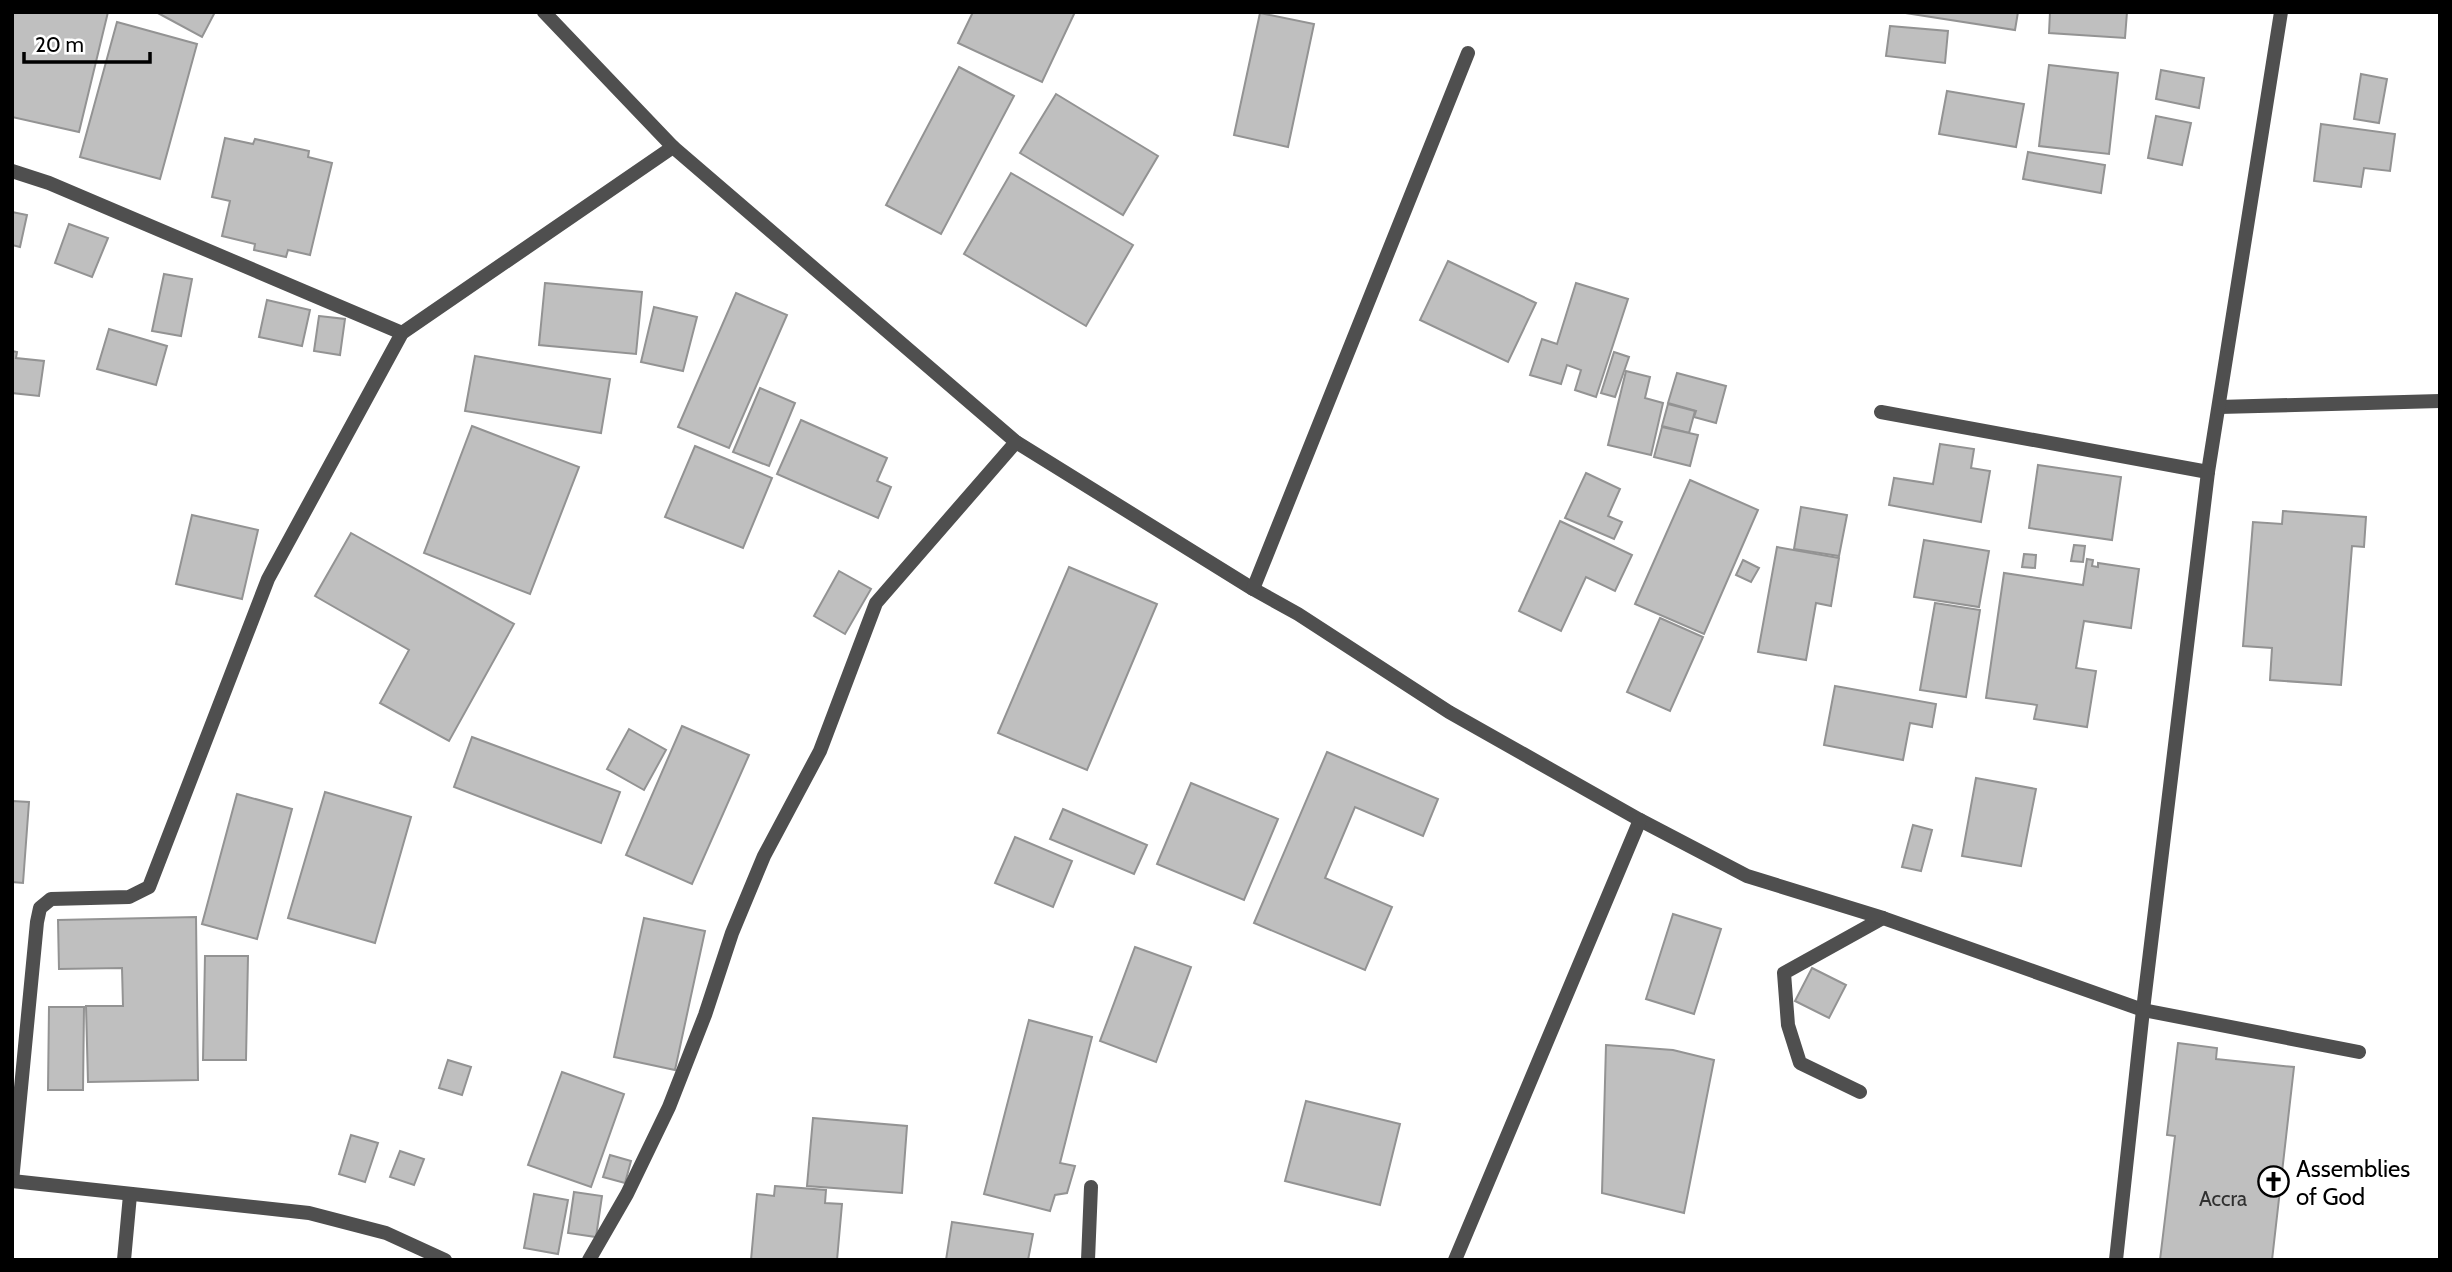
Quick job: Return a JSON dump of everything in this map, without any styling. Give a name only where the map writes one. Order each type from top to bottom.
[{"type":"street","points":[[544,12],[673,147],[1016,442],[1298,614],[1449,712],[1640,820],[1747,876],[1883,918],[2143,1010],[2359,1052]]},
{"type":"street","points":[[2116,1260],[2143,1010],[2208,472],[2281,12]]},
{"type":"street","points":[[1253,589],[1468,53]]},
{"type":"street","points":[[445,1260],[386,1233],[309,1213],[12,1181],[37,922],[40,908],[51,899],[129,897],[149,887],[268,579],[402,333],[673,147]]},
{"type":"street","points":[[12,171],[49,183],[402,333]]},
{"type":"street","points":[[2219,407],[2440,401]]},
{"type":"street","points":[[1881,412],[2208,472]]},
{"type":"street","points":[[589,1260],[627,1194],[669,1107],[742,908],[764,856],[820,751],[876,603],[1016,442]]},
{"type":"street","points":[[1455,1260],[1640,820]]},
{"type":"street","points":[[1860,1092],[1800,1063],[1788,1026],[1784,973],[1883,918]]},
{"type":"street","points":[[1088,1260],[1091,1187]]},
{"type":"street","points":[[124,1260],[130,1195]]},
{"type":"building","points":[[12,12],[108,12],[79,132],[12,117]]},
{"type":"building","points":[[156,12],[215,12],[202,37]]},
{"type":"building","points":[[973,12],[1075,12],[1042,82],[958,43]]},
{"type":"building","points":[[1899,12],[2018,12],[2015,30]]},
{"type":"building","points":[[2050,12],[2127,12],[2125,38],[2049,33]]},
{"type":"building","points":[[1260,13],[1314,24],[1288,147],[1234,135]]},
{"type":"building","points":[[117,22],[197,44],[160,179],[80,157]]},
{"type":"building","points":[[1890,26],[1948,31],[1945,63],[1886,56]]},
{"type":"building","points":[[2049,65],[2118,73],[2109,154],[2039,146]]},
{"type":"building","points":[[959,67],[1014,96],[941,234],[886,205]]},
{"type":"building","points":[[2161,70],[2204,78],[2199,108],[2156,99]]},
{"type":"building","points":[[2361,74],[2387,79],[2379,123],[2354,119]]},
{"type":"building","points":[[1947,91],[2024,104],[2016,147],[1939,134]]},
{"type":"building","points":[[1056,94],[1158,156],[1123,215],[1020,153]]},
{"type":"building","points":[[2156,116],[2191,123],[2182,165],[2148,158]]},
{"type":"building","points":[[2321,124],[2395,134],[2390,171],[2364,168],[2361,187],[2314,181]]},
{"type":"building","points":[[225,138],[253,144],[255,139],[309,151],[308,157],[332,163],[310,255],[288,250],[286,257],[254,250],[255,244],[222,236],[230,201],[212,197]]},
{"type":"building","points":[[2028,152],[2105,165],[2101,193],[2023,179]]},
{"type":"building","points":[[1011,173],[1133,245],[1086,326],[964,254]]},
{"type":"building","points":[[12,212],[27,215],[20,247],[12,245]]},
{"type":"building","points":[[69,224],[108,238],[92,277],[55,263]]},
{"type":"building","points":[[1448,261],[1536,303],[1508,362],[1420,320]]},
{"type":"building","points":[[164,274],[192,279],[181,336],[152,331]]},
{"type":"building","points":[[545,283],[642,292],[636,354],[539,345]]},
{"type":"building","points":[[1576,283],[1628,299],[1596,397],[1575,390],[1581,370],[1567,365],[1561,384],[1530,375],[1542,339],[1557,344]]},
{"type":"building","points":[[736,293],[787,315],[729,448],[678,427]]},
{"type":"building","points":[[267,300],[310,310],[302,346],[259,337]]},
{"type":"building","points":[[654,307],[697,317],[683,371],[641,362]]},
{"type":"building","points":[[319,316],[345,319],[340,355],[314,351]]},
{"type":"building","points":[[109,329],[167,346],[156,385],[97,369]]},
{"type":"building","points":[[12,351],[17,352],[16,358],[44,361],[39,396],[12,393]]},
{"type":"building","points":[[1614,352],[1629,357],[1615,397],[1601,393]]},
{"type":"building","points":[[475,356],[610,379],[601,433],[465,411]]},
{"type":"building","points":[[1626,371],[1650,377],[1645,398],[1663,403],[1651,455],[1608,445]]},
{"type":"building","points":[[1677,373],[1726,386],[1716,423],[1694,417],[1696,411],[1668,403]]},
{"type":"building","points":[[760,388],[795,403],[769,466],[733,452]]},
{"type":"building","points":[[1668,404],[1695,411],[1689,433],[1662,426]]},
{"type":"building","points":[[801,420],[887,458],[877,481],[891,487],[878,518],[777,474]]},
{"type":"building","points":[[472,426],[579,467],[530,594],[424,553]]},
{"type":"building","points":[[1662,427],[1698,435],[1690,466],[1654,457]]},
{"type":"building","points":[[1940,444],[1974,449],[1971,468],[1990,471],[1981,522],[1889,505],[1894,478],[1933,484]]},
{"type":"building","points":[[695,446],[772,478],[743,548],[665,517]]},
{"type":"building","points":[[2038,465],[2121,477],[2112,540],[2029,528]]},
{"type":"building","points":[[1586,473],[1620,489],[1608,516],[1622,522],[1614,539],[1565,518]]},
{"type":"building","points":[[1690,480],[1758,510],[1704,634],[1635,604]]},
{"type":"building","points":[[1801,507],[1847,515],[1839,556],[1794,549]]},
{"type":"building","points":[[2283,511],[2366,517],[2364,547],[2352,546],[2341,685],[2270,680],[2272,648],[2243,646],[2253,522],[2282,524]]},
{"type":"building","points":[[192,515],[258,530],[242,599],[176,584]]},
{"type":"building","points":[[1560,521],[1632,555],[1615,591],[1586,577],[1561,631],[1519,611]]},
{"type":"building","points":[[351,533],[514,624],[449,741],[380,703],[409,650],[315,596]]},
{"type":"building","points":[[1924,540],[1989,551],[1979,607],[1914,597]]},
{"type":"building","points":[[2074,545],[2085,546],[2083,562],[2071,561]]},
{"type":"building","points":[[1777,547],[1839,558],[1831,606],[1816,603],[1806,660],[1758,652]]},
{"type":"building","points":[[2024,554],[2036,555],[2035,568],[2022,567]]},
{"type":"building","points":[[2087,559],[2093,560],[2092,566],[2098,567],[2098,563],[2139,569],[2131,628],[2084,621],[2076,668],[2096,671],[2087,727],[2034,719],[2037,705],[1986,698],[2004,573],[2083,585]]},
{"type":"building","points":[[1743,560],[1759,568],[1751,582],[1736,575]]},
{"type":"building","points":[[1069,567],[1157,604],[1087,770],[998,733]]},
{"type":"building","points":[[839,571],[871,589],[845,634],[814,616]]},
{"type":"building","points":[[1935,603],[1980,610],[1966,697],[1920,690]]},
{"type":"building","points":[[1660,618],[1703,637],[1670,711],[1627,692]]},
{"type":"building","points":[[1835,686],[1936,704],[1932,727],[1910,723],[1903,760],[1824,745]]},
{"type":"building","points":[[682,726],[749,755],[692,884],[626,855]]},
{"type":"building","points":[[629,729],[666,750],[644,790],[607,769]]},
{"type":"building","points":[[472,737],[620,792],[601,843],[454,787]]},
{"type":"building","points":[[1327,752],[1438,799],[1423,836],[1355,807],[1325,878],[1392,907],[1365,970],[1254,923]]},
{"type":"building","points":[[1976,778],[2036,789],[2021,866],[1962,856]]},
{"type":"building","points":[[1191,783],[1278,819],[1244,900],[1157,864]]},
{"type":"building","points":[[325,792],[411,817],[375,943],[288,918]]},
{"type":"building","points":[[237,794],[292,809],[257,939],[202,924]]},
{"type":"building","points":[[12,801],[29,802],[23,883],[12,882]]},
{"type":"building","points":[[1063,809],[1147,845],[1134,874],[1050,839]]},
{"type":"building","points":[[1913,825],[1932,830],[1921,871],[1902,867]]},
{"type":"building","points":[[1015,837],[1072,861],[1053,907],[995,883]]},
{"type":"building","points":[[1673,914],[1721,929],[1694,1014],[1646,999]]},
{"type":"building","points":[[196,917],[198,1080],[88,1082],[86,1006],[123,1006],[122,968],[59,969],[58,920]]},
{"type":"building","points":[[644,918],[705,931],[675,1070],[614,1057]]},
{"type":"building","points":[[1135,947],[1191,967],[1156,1062],[1100,1041]]},
{"type":"building","points":[[205,956],[248,956],[246,1060],[203,1060]]},
{"type":"building","points":[[1812,968],[1846,985],[1829,1018],[1795,1001]]},
{"type":"building","points":[[49,1007],[84,1007],[83,1090],[48,1090]]},
{"type":"building","points":[[1029,1020],[1092,1037],[1060,1163],[1075,1166],[1067,1193],[1055,1195],[1050,1211],[984,1194]]},
{"type":"building","points":[[2178,1043],[2217,1048],[2216,1059],[2294,1067],[2272,1260],[2160,1260],[2175,1136],[2167,1135]]},
{"type":"building","points":[[1606,1045],[1673,1050],[1714,1060],[1684,1213],[1602,1193]]},
{"type":"building","points":[[448,1060],[471,1067],[462,1095],[439,1088]]},
{"type":"building","points":[[562,1072],[624,1094],[591,1187],[528,1165]]},
{"type":"building","points":[[1306,1101],[1400,1124],[1380,1205],[1285,1181]]},
{"type":"building","points":[[813,1118],[907,1126],[902,1193],[807,1186]]},
{"type":"building","points":[[351,1135],[378,1143],[365,1182],[339,1174]]},
{"type":"building","points":[[400,1151],[424,1159],[414,1185],[390,1177]]},
{"type":"building","points":[[610,1155],[631,1161],[625,1183],[603,1177]]},
{"type":"building","points":[[775,1186],[826,1190],[825,1203],[842,1204],[837,1260],[751,1260],[757,1194],[774,1196]]},
{"type":"building","points":[[574,1192],[602,1196],[596,1237],[568,1233]]},
{"type":"building","points":[[534,1194],[568,1200],[558,1254],[524,1248]]},
{"type":"building","points":[[952,1222],[1033,1234],[1028,1260],[946,1260]]},
{"type":"place","name":"Assemblies of God","points":[[2273,1182]]}]
